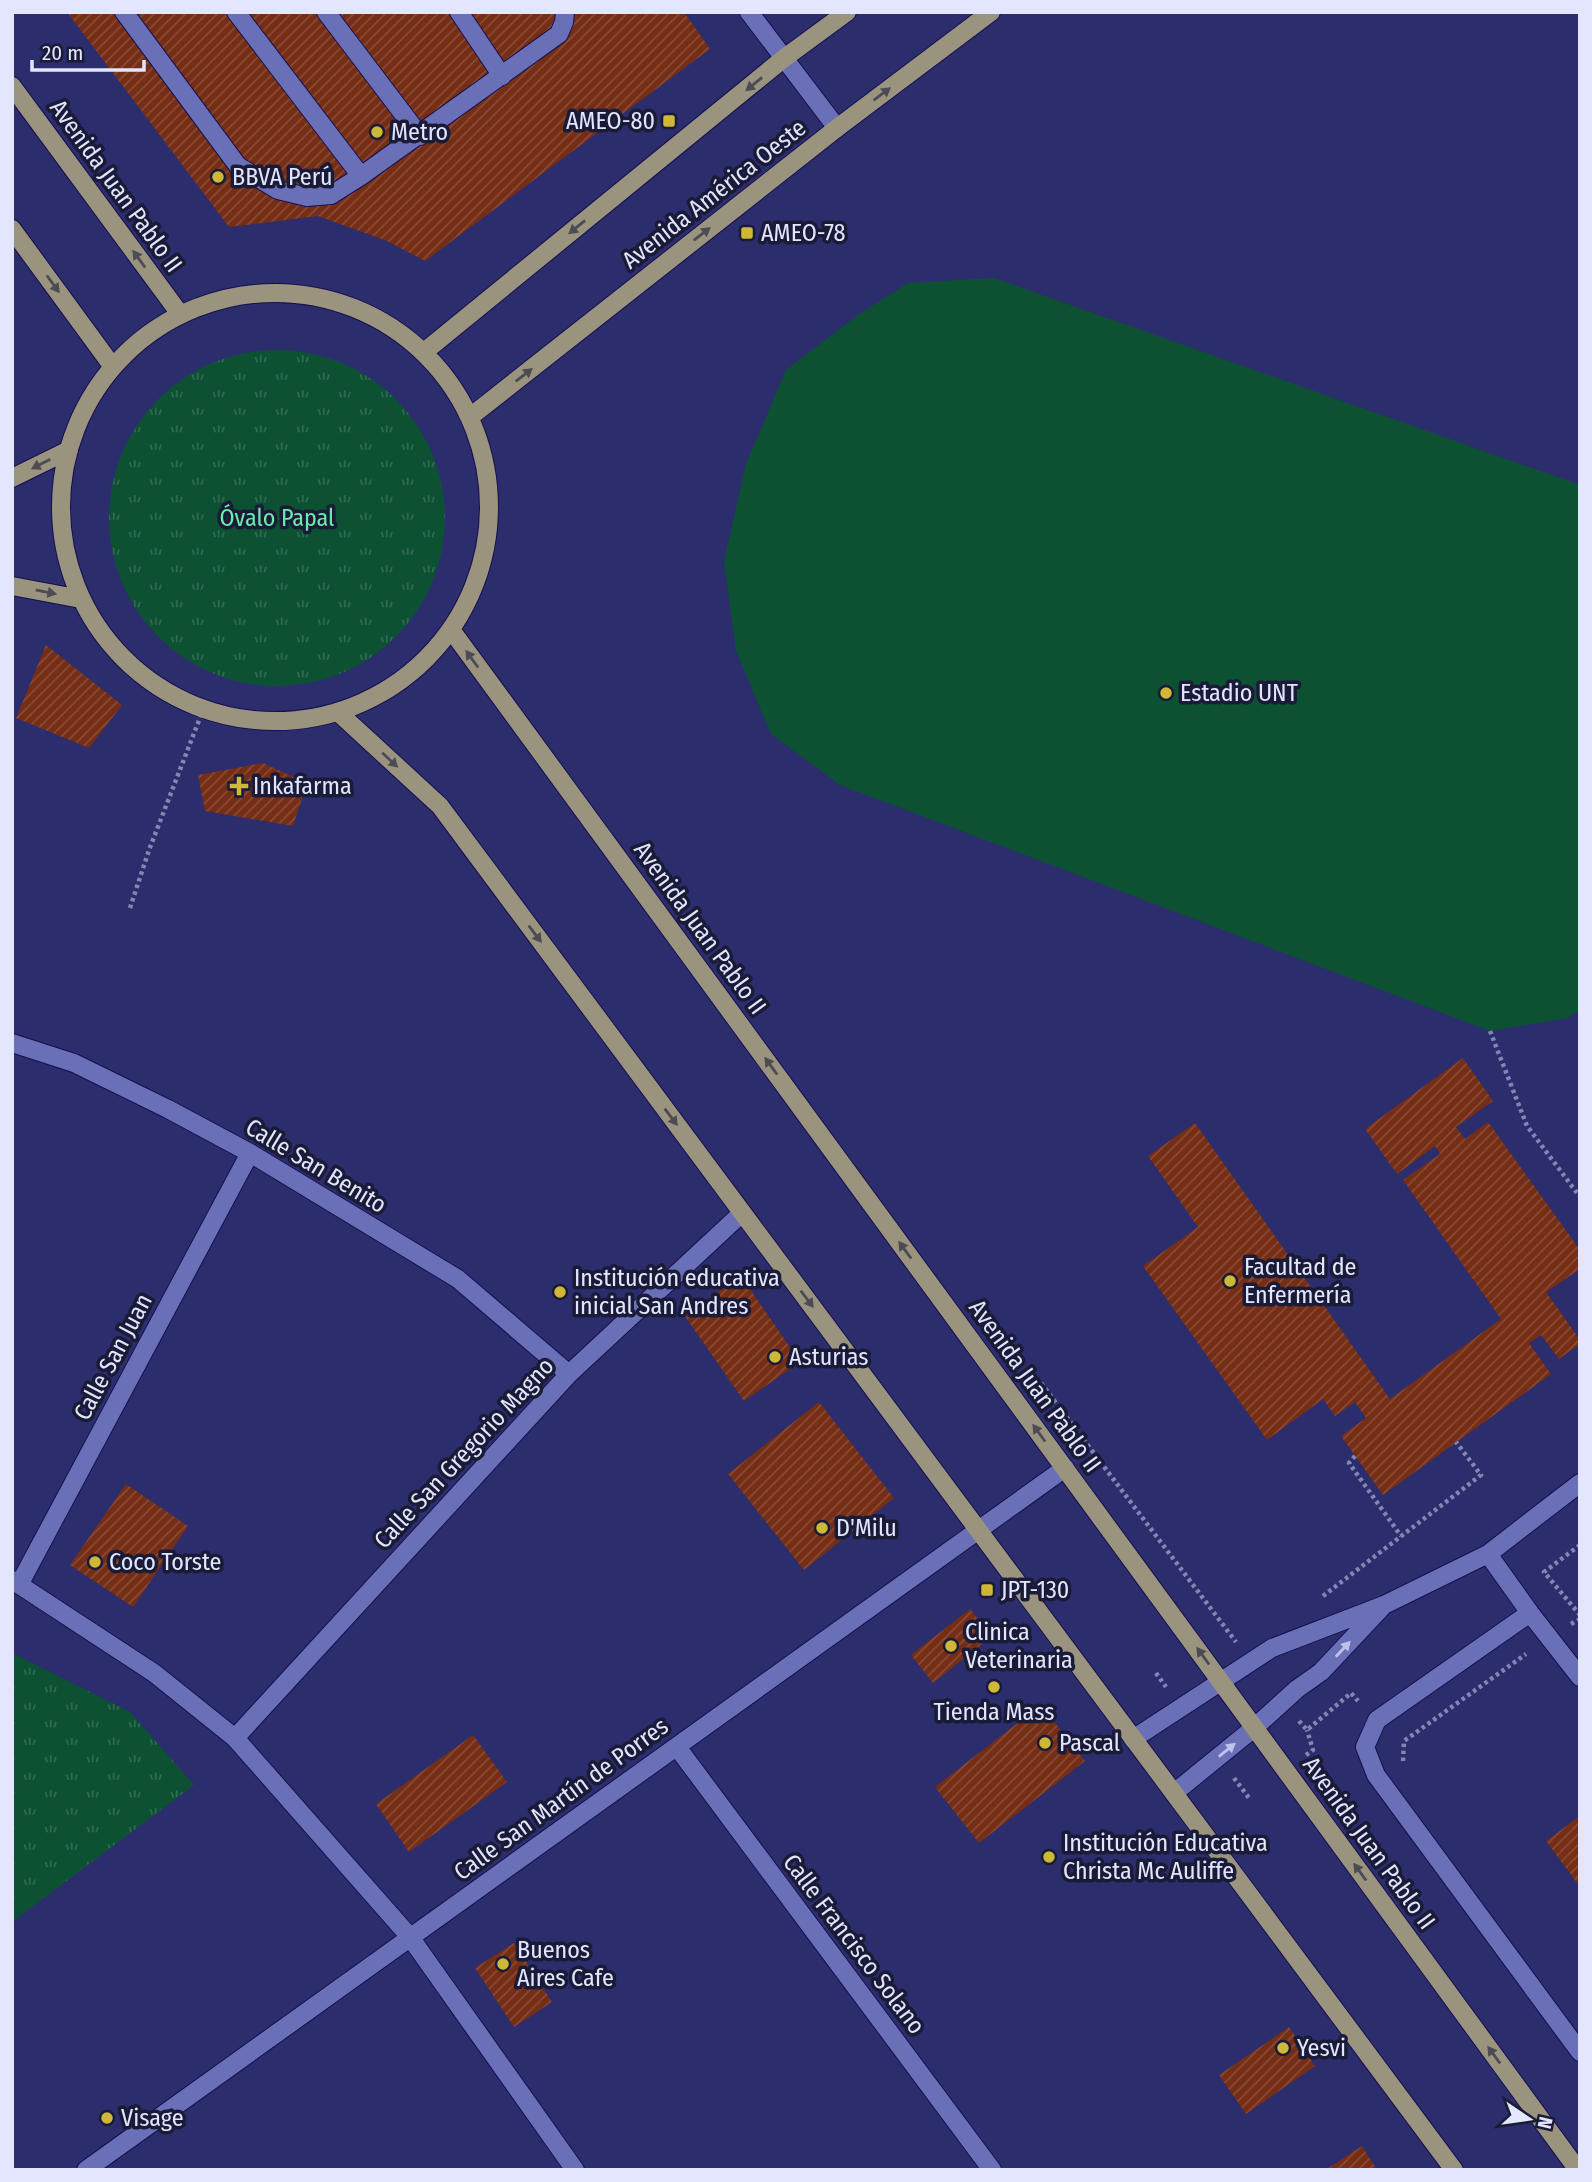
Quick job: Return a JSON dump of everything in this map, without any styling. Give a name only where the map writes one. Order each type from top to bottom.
[{"type":"main road","points":[[424,352],[783,60],[847,12]]},
{"type":"main road","name":"Avenida América Oeste","points":[[470,417],[837,128],[991,12]]},
{"type":"main road","name":"Avenida Juan Pablo II","points":[[12,86],[180,314]]},
{"type":"main road","points":[[12,229],[113,367]]},
{"type":"main road","points":[[308,294],[371,314],[424,352],[450,382],[470,417],[489,489],[483,563],[452,631],[402,681],[340,714],[279,723],[203,710],[161,691],[114,651],[81,599],[65,551],[61,500],[69,450],[86,406],[113,367],[144,337],[180,314],[243,295],[308,294]]},
{"type":"main road","points":[[12,478],[69,450]]},
{"type":"main road","points":[[12,586],[81,599]]},
{"type":"main road","name":"Avenida Juan Pablo II","points":[[452,631],[1578,2170]]},
{"type":"main road","points":[[340,714],[440,806],[1454,2170]]},
{"type":"street","points":[[124,12],[238,166],[278,190],[307,197],[331,195],[420,136],[559,34],[565,12]]},
{"type":"street","points":[[236,12],[361,176]]},
{"type":"street","points":[[326,12],[420,136]]},
{"type":"street","points":[[459,12],[502,76]]},
{"type":"street","points":[[749,12],[837,128]]},
{"type":"street","name":"Calle San Benito","points":[[12,1043],[74,1063],[250,1153],[458,1279],[569,1374]]},
{"type":"street","name":"Calle San Juan","points":[[16,1581],[250,1153]]},
{"type":"street","name":"Calle San Gregorio Magno","points":[[235,1738],[569,1374],[743,1213]]},
{"type":"street","name":"Calle San Martín de Porres","points":[[86,2170],[1065,1468]]},
{"type":"street","points":[[1133,1739],[1272,1648],[1384,1605],[1488,1555],[1580,1483]]},
{"type":"street","points":[[1488,1555],[1580,1677]]},
{"type":"street","points":[[16,1581],[154,1673],[235,1738],[410,1937],[575,2170]]},
{"type":"street","points":[[1174,1793],[1321,1672],[1384,1605]]},
{"type":"street","points":[[1530,1613],[1377,1720],[1365,1747],[1376,1775],[1580,2052]]},
{"type":"street","name":"Calle Francisco Solano","points":[[677,1747],[992,2170]]},
{"type":"path","points":[[130,908],[149,850],[203,710]]},
{"type":"path","points":[[1490,1031],[1527,1126],[1580,1197]]},
{"type":"path","points":[[1319,1598],[1481,1475],[1456,1443]]},
{"type":"path","points":[[1355,1456],[1349,1463],[1401,1536]]},
{"type":"path","points":[[1580,1545],[1544,1572],[1580,1615]]},
{"type":"path","points":[[1403,1765],[1404,1741],[1549,1638]]},
{"type":"path","points":[[1283,1702],[1307,1730],[1351,1693],[1377,1720]]},
{"type":"green space","name":"Estadio UNT","points":[[994,278],[1580,485],[1580,1010],[1568,1018],[1490,1031],[840,785],[771,734],[736,651],[724,561],[746,464],[786,370],[858,315],[908,283]]},
{"type":"green space","name":"Óvalo Papal","points":[[277,350],[310,353],[341,363],[370,378],[396,399],[417,425],[432,454],[442,485],[445,518],[442,551],[432,582],[417,611],[396,637],[370,658],[341,673],[310,683],[277,686],[244,683],[213,673],[184,658],[158,637],[137,611],[122,582],[112,551],[109,518],[112,485],[122,454],[137,425],[158,399],[184,378],[213,363],[244,353]]},
{"type":"green space","points":[[12,1653],[130,1712],[194,1785],[12,1922]]},
{"type":"building","name":"Metro","points":[[67,12],[684,12],[710,49],[425,261],[387,241],[318,216],[229,227]]},
{"type":"building","points":[[46,645],[122,705],[89,748],[16,718]]},
{"type":"building","points":[[263,763],[307,783],[293,826],[205,811],[198,775]]},
{"type":"building","name":"Facultad de Enfermería","points":[[1463,1058],[1493,1101],[1456,1127],[1465,1139],[1488,1122],[1580,1250],[1580,1269],[1546,1292],[1580,1340],[1580,1344],[1559,1359],[1541,1335],[1529,1343],[1551,1374],[1383,1495],[1341,1436],[1366,1418],[1355,1402],[1335,1416],[1323,1399],[1267,1440],[1143,1266],[1198,1227],[1148,1156],[1195,1123],[1390,1399],[1501,1319],[1403,1180],[1440,1154],[1435,1146],[1397,1174],[1365,1129]]},
{"type":"building","points":[[741,1276],[800,1362],[744,1401],[684,1315]]},
{"type":"building","points":[[819,1402],[894,1498],[804,1570],[728,1474]]},
{"type":"building","points":[[126,1484],[188,1526],[133,1607],[70,1565]]},
{"type":"building","name":"Clinica Veterinaria","points":[[970,1609],[992,1636],[933,1683],[911,1655]]},
{"type":"building","points":[[1041,1705],[1085,1761],[979,1843],[935,1787]]},
{"type":"building","points":[[473,1735],[507,1782],[409,1852],[376,1804]]},
{"type":"building","points":[[1580,1816],[1580,1887],[1546,1841]]},
{"type":"building","points":[[514,1943],[552,2002],[514,2027],[475,1968]]},
{"type":"building","points":[[1289,2027],[1315,2066],[1246,2114],[1219,2075]]},
{"type":"building","points":[[1362,2146],[1377,2170],[1325,2170]]},
{"type":"place","name":"AMEO-80","points":[[669,121]]},
{"type":"place","name":"Metro","points":[[377,132]]},
{"type":"place","name":"BBVA Perú","points":[[218,177]]},
{"type":"place","name":"AMEO-78","points":[[747,233]]},
{"type":"place","name":"Estadio UNT","points":[[1166,693]]},
{"type":"place","name":"Inkafarma","points":[[239,786]]},
{"type":"place","name":"Facultad de Enfermería","points":[[1230,1281]]},
{"type":"place","name":"Institución educativa inicial San Andres","points":[[560,1292]]},
{"type":"place","name":"Asturias","points":[[775,1357]]},
{"type":"place","name":"D'Milu","points":[[822,1528]]},
{"type":"place","name":"Coco Torste","points":[[95,1562]]},
{"type":"place","name":"JPT-130","points":[[987,1590]]},
{"type":"place","name":"Clinica Veterinaria","points":[[951,1646]]},
{"type":"place","name":"Tienda Mass","points":[[994,1687]]},
{"type":"place","name":"Pascal","points":[[1045,1743]]},
{"type":"place","name":"Institución Educativa Christa Mc Auliffe","points":[[1049,1857]]},
{"type":"place","name":"Buenos Aires Cafe","points":[[503,1964]]},
{"type":"place","name":"Yesvi","points":[[1283,2048]]},
{"type":"place","name":"Visage","points":[[107,2118]]}]
